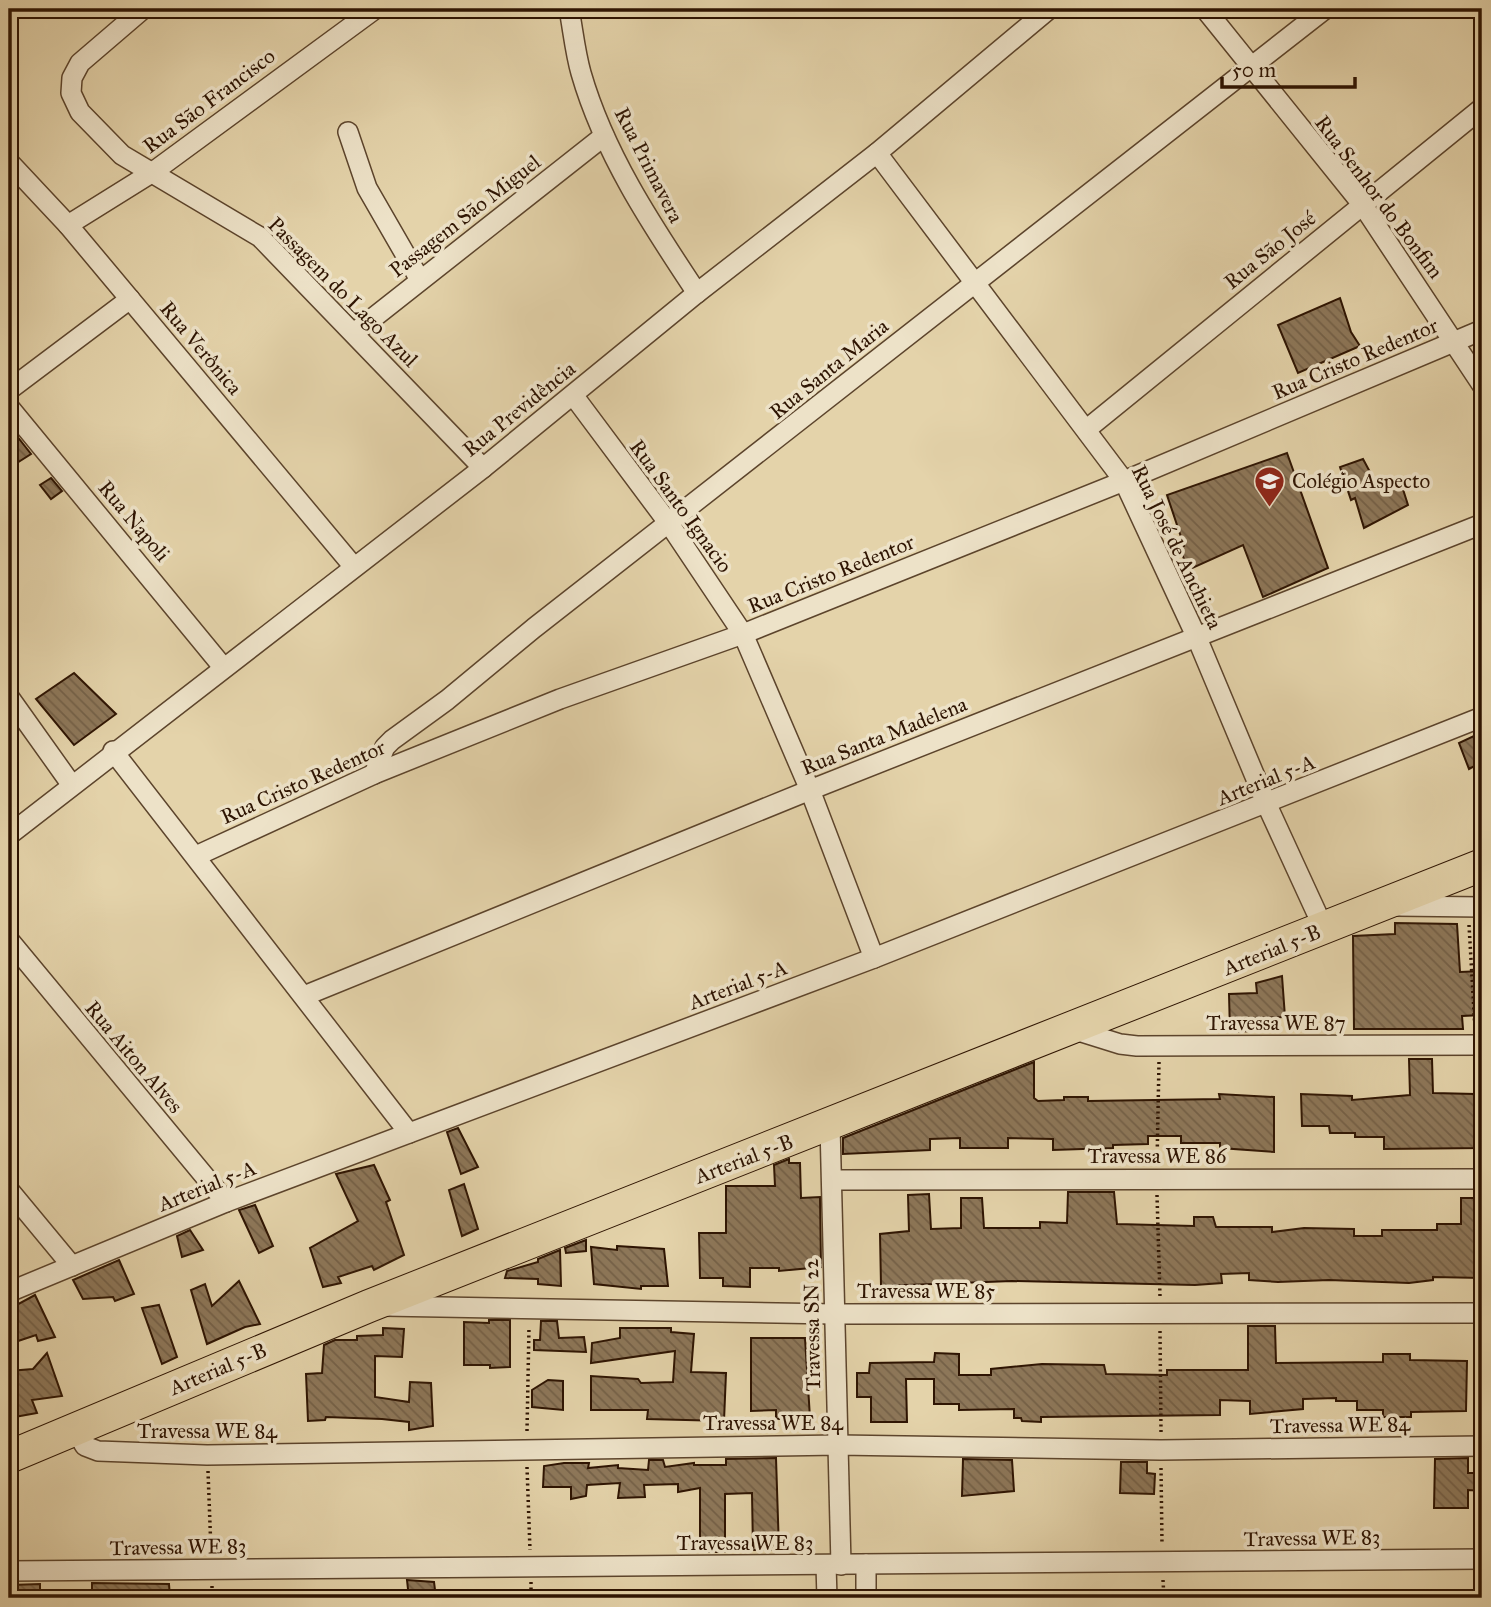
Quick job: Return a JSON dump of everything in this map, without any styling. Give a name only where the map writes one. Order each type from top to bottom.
[{"type":"main road","name":"Arterial 5-B","points":[[9,1457],[369,1306],[1385,906],[1482,865]]},
{"type":"street","name":"Passagem do Lago Azul","points":[[143,9],[79,63],[72,78],[71,93],[80,112],[122,155],[260,237],[483,468]]},
{"type":"street","name":"Rua São Francisco","points":[[68,225],[153,172],[317,48],[375,9]]},
{"type":"street","name":"Rua Primavera","points":[[569,9],[581,72],[604,136],[641,208],[697,293]]},
{"type":"street","name":"Rua Previdência","points":[[9,835],[113,751],[483,468],[697,293],[877,153],[1049,9]]},
{"type":"street","name":"Rua Senhor do Bonfim","points":[[1205,9],[1362,204],[1482,385]]},
{"type":"street","name":"Rua Santa Maria","points":[[374,774],[385,747],[392,740],[670,525],[1325,9]]},
{"type":"street","name":"Rua São José","points":[[1087,429],[1482,108]]},
{"type":"street","points":[[348,132],[367,188],[421,280]]},
{"type":"street","name":"Passagem São Miguel","points":[[354,332],[604,136]]},
{"type":"street","name":"Rua José de Anchieta","points":[[877,153],[1124,481],[1197,638],[1266,805],[1324,929]]},
{"type":"street","name":"Rua Verônica","points":[[9,162],[68,225],[354,567]]},
{"type":"street","points":[[9,390],[130,299]]},
{"type":"street","name":"Rua Cristo Redentor","points":[[195,856],[374,774],[560,699],[743,634],[1124,481],[1482,330]]},
{"type":"street","name":"Rua Santo Ignacio","points":[[573,395],[670,525],[743,634],[810,790],[874,958]]},
{"type":"street","name":"Rua Napoli","points":[[9,407],[223,667]]},
{"type":"street","name":"Rua Santa Madelena","points":[[304,996],[810,790],[1482,524]]},
{"type":"street","points":[[9,697],[71,784]]},
{"type":"street","name":"Arterial 5-A","points":[[9,1292],[226,1202],[874,958],[1482,718]]},
{"type":"street","points":[[113,751],[409,1133]]},
{"type":"street","points":[[1385,906],[1475,907]]},
{"type":"street","name":"Rua Aiton Alves","points":[[9,940],[226,1202]]},
{"type":"street","name":"Travessa WE 87","points":[[1072,1029],[1120,1044],[1137,1046],[1479,1045]]},
{"type":"street","name":"Travessa SN 22","points":[[827,1598],[834,1565],[838,1445],[830,1125]]},
{"type":"street","name":"Travessa WE 86","points":[[831,1180],[1480,1179]]},
{"type":"street","points":[[9,1190],[72,1266]]},
{"type":"street","name":"Travessa WE 85","points":[[369,1306],[835,1314],[1480,1313]]},
{"type":"street","name":"Travessa WE 84","points":[[75,1430],[85,1446],[98,1451],[207,1455],[838,1445],[1161,1451],[1480,1446]]},
{"type":"street","name":"Travessa WE 83","points":[[9,1571],[1480,1559]]},
{"type":"street","points":[[866,1564],[866,1598]]},
{"type":"path","points":[[1475,907],[1480,1179],[1479,1598]]},
{"type":"path","points":[[207,1455],[212,1598]]},
{"type":"building","points":[[1340,298],[1351,332],[1360,346],[1298,373],[1278,325]]},
{"type":"building","points":[[9,426],[31,454],[9,468]]},
{"type":"building","name":"Colégio Aspecto","points":[[1287,453],[1328,568],[1263,597],[1243,545],[1188,570],[1180,548],[1184,546],[1167,495]]},
{"type":"building","points":[[1363,459],[1378,487],[1399,477],[1408,505],[1364,528],[1355,498],[1351,500],[1340,467]]},
{"type":"building","points":[[51,478],[62,491],[51,499],[40,485]]},
{"type":"building","points":[[74,673],[116,714],[74,745],[36,699]]},
{"type":"building","points":[[1478,734],[1482,744],[1482,762],[1469,769],[1459,743]]},
{"type":"building","points":[[1395,923],[1457,924],[1460,972],[1482,971],[1482,1015],[1462,1016],[1463,1029],[1354,1029],[1353,936],[1395,934]]},
{"type":"building","points":[[1282,976],[1285,1017],[1252,1018],[1253,1031],[1230,1032],[1229,994],[1257,993],[1256,983]]},
{"type":"building","points":[[1409,1059],[1432,1059],[1433,1093],[1475,1094],[1474,1111],[1482,1111],[1482,1148],[1384,1149],[1384,1137],[1355,1137],[1355,1133],[1330,1133],[1329,1126],[1302,1126],[1301,1094],[1352,1096],[1352,1100],[1410,1095]]},
{"type":"building","points":[[1034,1062],[1034,1098],[1038,1101],[1064,1100],[1064,1097],[1088,1097],[1088,1101],[1220,1099],[1219,1094],[1274,1097],[1274,1152],[1220,1148],[1220,1143],[1181,1143],[1181,1136],[1148,1136],[1148,1144],[1113,1145],[1113,1148],[1053,1150],[1053,1139],[1008,1138],[1008,1148],[960,1148],[960,1138],[930,1139],[930,1150],[843,1154],[843,1138]]},
{"type":"building","points":[[458,1128],[478,1167],[461,1174],[447,1132]]},
{"type":"building","points":[[789,1159],[789,1163],[800,1163],[801,1198],[820,1197],[821,1267],[779,1271],[779,1268],[750,1268],[750,1287],[723,1286],[723,1278],[700,1278],[699,1233],[726,1233],[726,1186],[775,1186],[774,1165]]},
{"type":"building","points":[[374,1165],[390,1200],[386,1202],[404,1255],[374,1270],[372,1266],[338,1277],[341,1283],[323,1287],[310,1248],[358,1221],[336,1174]]},
{"type":"building","points":[[464,1184],[478,1229],[462,1236],[449,1190]]},
{"type":"building","points":[[1068,1192],[1114,1192],[1117,1224],[1194,1226],[1194,1217],[1213,1217],[1216,1227],[1272,1227],[1272,1232],[1304,1228],[1354,1229],[1354,1236],[1382,1236],[1382,1230],[1437,1230],[1437,1224],[1461,1224],[1461,1198],[1475,1198],[1474,1227],[1482,1227],[1482,1278],[1433,1277],[1433,1280],[1409,1283],[1329,1280],[1278,1282],[1249,1280],[1249,1273],[1221,1274],[1222,1283],[1195,1285],[1012,1281],[881,1286],[880,1234],[909,1231],[908,1195],[929,1194],[931,1229],[961,1228],[961,1198],[982,1198],[984,1228],[1040,1228],[1040,1222],[1067,1223]]},
{"type":"building","points":[[255,1205],[273,1246],[259,1253],[239,1210]]},
{"type":"building","points":[[190,1230],[203,1250],[182,1257],[177,1236]]},
{"type":"building","points":[[586,1240],[586,1251],[566,1253],[565,1248]]},
{"type":"building","points":[[617,1246],[664,1249],[668,1286],[641,1286],[641,1289],[594,1284],[591,1247],[617,1250]]},
{"type":"building","points":[[560,1250],[561,1286],[538,1284],[538,1279],[505,1278],[507,1271],[538,1262],[538,1259]]},
{"type":"building","points":[[119,1260],[134,1294],[115,1301],[113,1297],[83,1299],[73,1280]]},
{"type":"building","points":[[239,1281],[260,1324],[245,1327],[207,1344],[191,1290],[205,1284],[212,1306]]},
{"type":"building","points":[[35,1295],[55,1337],[38,1341],[36,1335],[9,1344],[9,1309]]},
{"type":"building","points":[[159,1305],[177,1357],[162,1364],[142,1308]]},
{"type":"building","points":[[489,1320],[510,1320],[510,1367],[464,1365],[464,1322],[489,1323]]},
{"type":"building","points":[[541,1321],[557,1321],[559,1338],[584,1337],[586,1352],[534,1350],[534,1340],[540,1340]]},
{"type":"building","points":[[1248,1326],[1275,1326],[1276,1363],[1383,1362],[1383,1354],[1410,1354],[1410,1360],[1467,1361],[1466,1411],[1411,1412],[1411,1417],[1383,1417],[1383,1410],[1357,1410],[1357,1401],[1336,1401],[1336,1398],[1303,1399],[1303,1409],[1250,1414],[1250,1401],[1220,1400],[1220,1415],[1041,1417],[1041,1422],[1022,1421],[1021,1418],[1014,1418],[1014,1409],[959,1410],[959,1404],[934,1404],[934,1379],[906,1379],[907,1422],[871,1422],[871,1397],[857,1397],[857,1373],[869,1373],[870,1363],[934,1362],[935,1353],[959,1354],[959,1375],[991,1375],[991,1369],[1042,1364],[1104,1365],[1106,1374],[1167,1375],[1167,1370],[1248,1370]]},
{"type":"building","points":[[383,1328],[404,1329],[402,1357],[375,1356],[375,1397],[409,1402],[410,1382],[431,1383],[433,1426],[409,1430],[409,1422],[382,1419],[326,1417],[325,1420],[308,1421],[306,1374],[322,1373],[324,1345],[335,1340],[357,1340],[357,1336],[383,1335]]},
{"type":"building","points":[[620,1328],[671,1328],[671,1332],[694,1334],[691,1372],[726,1373],[724,1421],[647,1419],[648,1410],[591,1410],[591,1376],[638,1379],[641,1383],[673,1382],[675,1351],[591,1363],[592,1343],[620,1338]]},
{"type":"building","points":[[751,1338],[805,1338],[810,1418],[776,1419],[776,1410],[751,1411]]},
{"type":"building","points":[[47,1353],[62,1396],[32,1400],[37,1413],[9,1418],[9,1371],[33,1369]]},
{"type":"building","points":[[548,1380],[563,1381],[563,1410],[532,1407],[532,1390]]},
{"type":"building","points":[[776,1458],[779,1550],[753,1550],[752,1493],[725,1494],[725,1552],[700,1552],[700,1488],[678,1492],[678,1484],[644,1485],[645,1497],[618,1498],[620,1483],[587,1485],[586,1496],[571,1499],[571,1487],[543,1487],[544,1466],[564,1463],[589,1463],[588,1468],[618,1465],[618,1468],[648,1470],[649,1460],[663,1460],[665,1467],[694,1463],[726,1465],[726,1459]]},
{"type":"building","points":[[1468,1458],[1468,1473],[1482,1473],[1482,1491],[1468,1490],[1468,1508],[1434,1508],[1435,1459]]},
{"type":"building","points":[[963,1459],[1012,1460],[1014,1491],[962,1496]]},
{"type":"building","points":[[1121,1462],[1147,1462],[1147,1473],[1155,1474],[1154,1494],[1120,1493]]},
{"type":"building","points":[[407,1580],[434,1582],[436,1598],[409,1598]]},
{"type":"building","points":[[92,1583],[169,1584],[170,1598],[92,1598]]},
{"type":"building","points":[[40,1584],[40,1598],[11,1598],[11,1585]]},
{"type":"place","name":"Colégio Aspecto","points":[[1269,508]]}]
